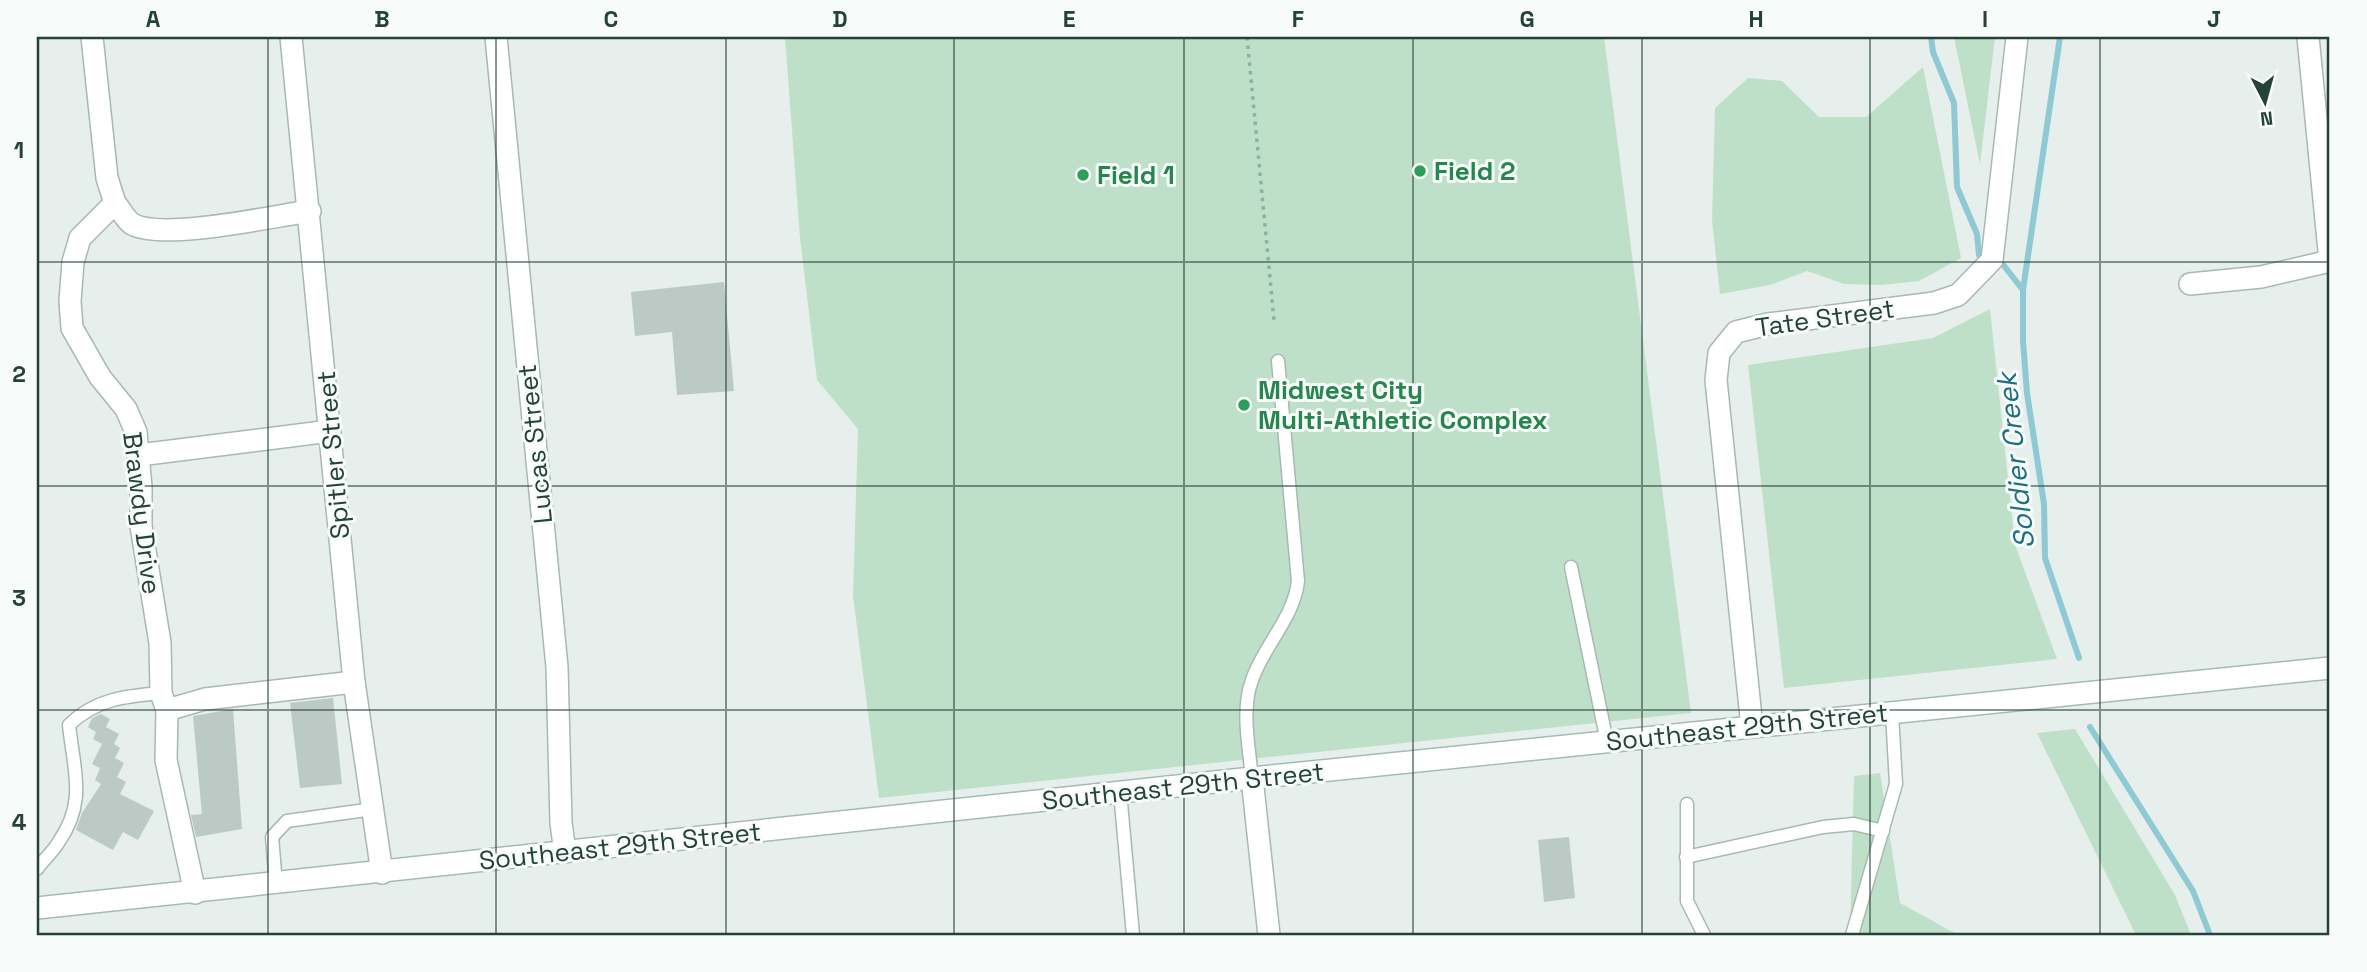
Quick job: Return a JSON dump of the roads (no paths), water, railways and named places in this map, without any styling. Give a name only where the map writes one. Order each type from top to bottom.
[{"type":"street","points":[[92,37],[107,177],[115,203],[131,224],[152,229],[200,228],[310,211]]},
{"type":"street","name":"Spitler Street","points":[[291,37],[354,682],[382,873]]},
{"type":"street","name":"Lucas Street","points":[[496,37],[556,667],[561,823],[565,852]]},
{"type":"street","name":"Tate Street","points":[[1752,727],[1716,380],[1719,353],[1737,332],[1768,324],[1934,303],[1958,295],[1984,272],[1992,260],[1998,222],[2017,37]]},
{"type":"street","points":[[2190,284],[2261,277],[2330,261],[2308,37]]},
{"type":"street","name":"Brawdy Drive","points":[[115,203],[80,238],[73,262],[72,328],[87,356],[126,409],[136,432],[141,526],[160,643],[166,760],[195,893]]},
{"type":"street","points":[[139,454],[330,431]]},
{"type":"street","name":"Southeast 29th Street","points":[[37,908],[1252,778],[2330,668]]},
{"type":"street","points":[[164,701],[354,682]]},
{"type":"street","points":[[1252,778],[1269,935]]},
{"type":"lane","points":[[1252,778],[1247,722],[1251,681],[1295,601],[1298,581],[1278,361]]},
{"type":"lane","points":[[1571,567],[1607,742]]},
{"type":"lane","points":[[37,869],[57,845],[74,817],[78,791],[69,725],[81,712],[103,701],[164,701]]},
{"type":"lane","points":[[1852,935],[1896,784],[1892,713]]},
{"type":"lane","points":[[1120,792],[1133,935]]},
{"type":"lane","points":[[1687,804],[1687,901],[1704,935]]},
{"type":"lane","points":[[276,884],[272,837],[287,821],[373,809]]},
{"type":"lane","points":[[1686,857],[1823,827],[1854,824],[1883,831]]},
{"type":"waterway","name":"Soldier Creek","points":[[1931,37],[1933,52],[1954,103],[1957,187],[1977,234],[1979,255]]},
{"type":"waterway","name":"Soldier Creek","points":[[2060,37],[2023,290],[2023,341],[2027,393],[2044,504],[2045,558],[2079,658]]},
{"type":"waterway","name":"Soldier Creek","points":[[2001,262],[2023,290]]},
{"type":"waterway","name":"Soldier Creek","points":[[2090,727],[2193,891],[2210,935]]},
{"type":"place","name":"Field 2","points":[[1420,171]]},
{"type":"place","name":"Field 1","points":[[1083,175]]},
{"type":"place","name":"Midwest City Multi-Athletic Complex","points":[[1244,405]]}]
